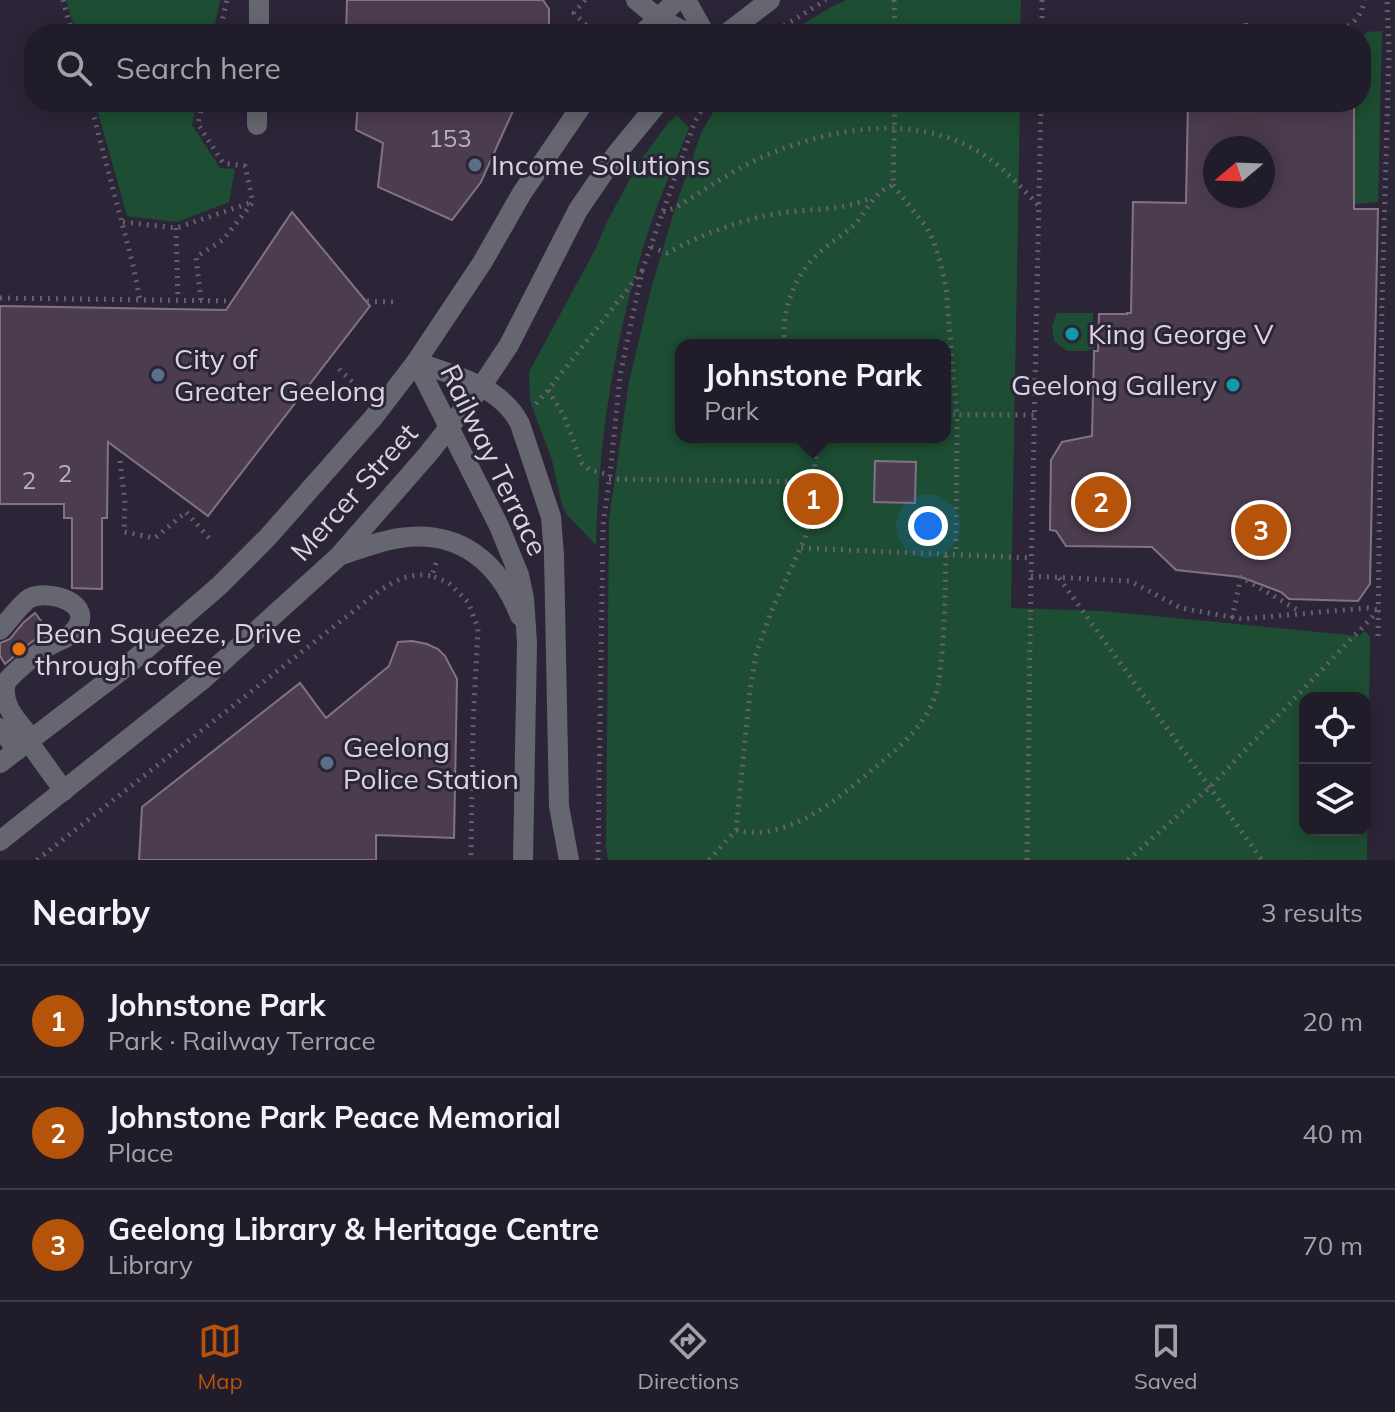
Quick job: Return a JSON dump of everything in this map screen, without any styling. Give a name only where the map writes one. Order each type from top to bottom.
[{"type":"street","points":[[259,0],[259,24]]},
{"type":"street","points":[[636,0],[670,24]]},
{"type":"street","points":[[652,24],[677,0]]},
{"type":"street","points":[[686,0],[699,24]]},
{"type":"street","points":[[739,24],[770,0]]},
{"type":"street","points":[[257,112],[257,125]]},
{"type":"street","name":"Mercer Street","points":[[0,763],[122,670],[219,586],[267,538],[381,408],[416,362],[482,263],[522,193],[577,112]]},
{"type":"street","name":"Mercer Street","points":[[0,841],[201,681],[338,557],[481,387],[509,345],[578,210],[617,153],[651,112]]},
{"type":"street","name":"Railway Terrace","points":[[416,362],[481,387],[506,405],[520,424],[551,517],[559,806],[569,860]]},
{"type":"street","name":"Railway Terrace","points":[[416,362],[499,526],[519,575],[527,643],[523,860]]},
{"type":"street","points":[[338,557],[400,538],[427,536],[444,538],[468,548],[495,573],[517,608],[527,643]]},
{"type":"street","points":[[0,630],[27,600],[37,596],[66,598],[78,612],[79,622],[75,629],[63,640],[49,645],[6,682],[3,696],[25,743],[64,791]]},
{"type":"street","points":[[0,728],[25,743]]},
{"type":"path","points":[[63,0],[69,24]]},
{"type":"path","points":[[221,24],[227,0]]},
{"type":"path","points":[[585,0],[574,13],[585,24]]},
{"type":"path","points":[[789,24],[826,0]]},
{"type":"path","points":[[894,0],[895,24]]},
{"type":"path","points":[[1042,0],[1042,24]]},
{"type":"path","points":[[1351,24],[1360,16],[1365,0]]},
{"type":"path","points":[[1378,636],[1389,53],[1387,0]]},
{"type":"path","points":[[93,112],[140,299]]},
{"type":"path","points":[[201,112],[198,124],[223,163],[245,166],[253,202]]},
{"type":"path","points":[[598,860],[603,526],[620,376],[642,271],[701,112]]},
{"type":"path","points":[[895,112],[893,185],[933,240],[946,288],[950,339]]},
{"type":"path","points":[[1027,860],[1041,112]]},
{"type":"path","points":[[663,212],[675,208],[737,170],[783,149],[842,133],[895,127],[936,133],[975,150],[1002,169],[1040,206]]},
{"type":"path","points":[[651,247],[667,253],[736,223],[793,211],[848,207],[893,185]]},
{"type":"path","points":[[785,339],[784,319],[797,281],[812,259],[856,222],[876,195]]},
{"type":"path","points":[[123,222],[176,228],[253,202]]},
{"type":"path","points":[[201,300],[196,257],[223,240],[253,202]]},
{"type":"path","points":[[176,228],[178,300]]},
{"type":"path","points":[[520,424],[642,271]]},
{"type":"path","points":[[0,298],[232,301]]},
{"type":"path","points":[[367,301],[393,302]]},
{"type":"path","points":[[951,346],[957,415],[956,555]]},
{"type":"path","points":[[339,369],[381,408]]},
{"type":"path","points":[[548,390],[564,416],[584,466],[610,477],[814,482]]},
{"type":"path","points":[[951,414],[1034,415]]},
{"type":"path","points":[[709,860],[736,830],[756,654],[771,612],[801,548],[811,512],[817,443]]},
{"type":"path","points":[[120,461],[125,503],[124,532],[155,538],[186,512],[210,539]]},
{"type":"path","points":[[432,576],[444,538]]},
{"type":"path","points":[[801,548],[1032,558]]},
{"type":"path","points":[[736,830],[751,833],[773,830],[800,821],[824,808],[884,760],[920,724],[931,707],[939,680],[946,555]]},
{"type":"path","points":[[37,860],[379,591],[405,577],[424,575],[449,583],[468,602],[478,628],[471,860]]},
{"type":"path","points":[[1031,576],[1130,581],[1181,608],[1242,619],[1367,608],[1378,610]]},
{"type":"path","points":[[1058,577],[1262,860]]},
{"type":"path","points":[[1232,618],[1241,577],[1303,613]]},
{"type":"path","points":[[1128,860],[1209,788],[1378,610]]},
{"type":"green space","points":[[66,0],[220,0],[215,24],[73,24]]},
{"type":"green space","points":[[847,0],[1021,0],[1020,24],[803,24]]},
{"type":"green space","points":[[1382,31],[1378,202],[1354,204],[1354,112],[1371,112],[1371,32]]},
{"type":"green space","points":[[98,112],[195,112],[192,125],[220,168],[235,169],[229,202],[177,222],[127,216]]},
{"type":"green space","points":[[713,112],[1020,112],[1011,608],[1102,611],[1359,636],[1365,631],[1370,637],[1369,692],[1299,692],[1299,836],[1367,836],[1367,860],[608,860],[609,519],[629,382],[651,289],[702,131]]},
{"type":"green space","points":[[677,115],[689,128],[654,214],[618,343],[600,464],[596,545],[567,515],[562,505],[552,460],[530,401],[529,372],[638,164]]},
{"type":"green space","points":[[1057,313],[1093,313],[1094,349],[1067,351],[1054,341],[1052,326]]},
{"type":"building","points":[[347,0],[543,0],[549,9],[549,24],[346,24]]},
{"type":"building","points":[[357,112],[512,112],[481,182],[452,220],[378,187],[383,143],[356,130]]},
{"type":"building","points":[[1188,112],[1354,112],[1354,209],[1378,209],[1370,584],[1358,601],[1289,599],[1281,592],[1241,577],[1176,570],[1152,547],[1066,546],[1056,531],[1050,530],[1051,460],[1062,442],[1092,436],[1094,351],[1098,351],[1099,314],[1131,313],[1133,202],[1186,203]]},
{"type":"building","name":"City of Greater Geelong","points":[[292,212],[370,306],[208,516],[108,442],[107,518],[102,518],[102,589],[72,588],[72,518],[64,518],[64,504],[0,504],[0,306],[226,310]]},
{"type":"building","points":[[875,461],[916,462],[915,503],[874,502]]},
{"type":"building","points":[[35,613],[49,631],[5,664],[0,656],[0,643],[10,639]]},
{"type":"building","name":"Geelong Police Station","points":[[412,641],[438,649],[457,679],[454,838],[376,835],[376,860],[139,860],[142,807],[300,683],[326,718],[389,666],[398,642]]},
{"type":"place","name":"Income Solutions","points":[[475,165]]},
{"type":"place","name":"King George V","points":[[1072,334]]},
{"type":"place","name":"City of Greater Geelong","points":[[158,375]]},
{"type":"place","name":"Geelong Gallery","points":[[1233,385]]},
{"type":"place","name":"Johnstone Park","points":[[813,499]]},
{"type":"place","name":"Johnstone Park Peace Memorial","points":[[1101,502]]},
{"type":"place","name":"Geelong Library & Heritage Centre","points":[[1261,530]]},
{"type":"place","name":"Bean Squeeze, Drive through coffee","points":[[19,649]]},
{"type":"place","name":"Geelong Police Station","points":[[327,763]]}]
